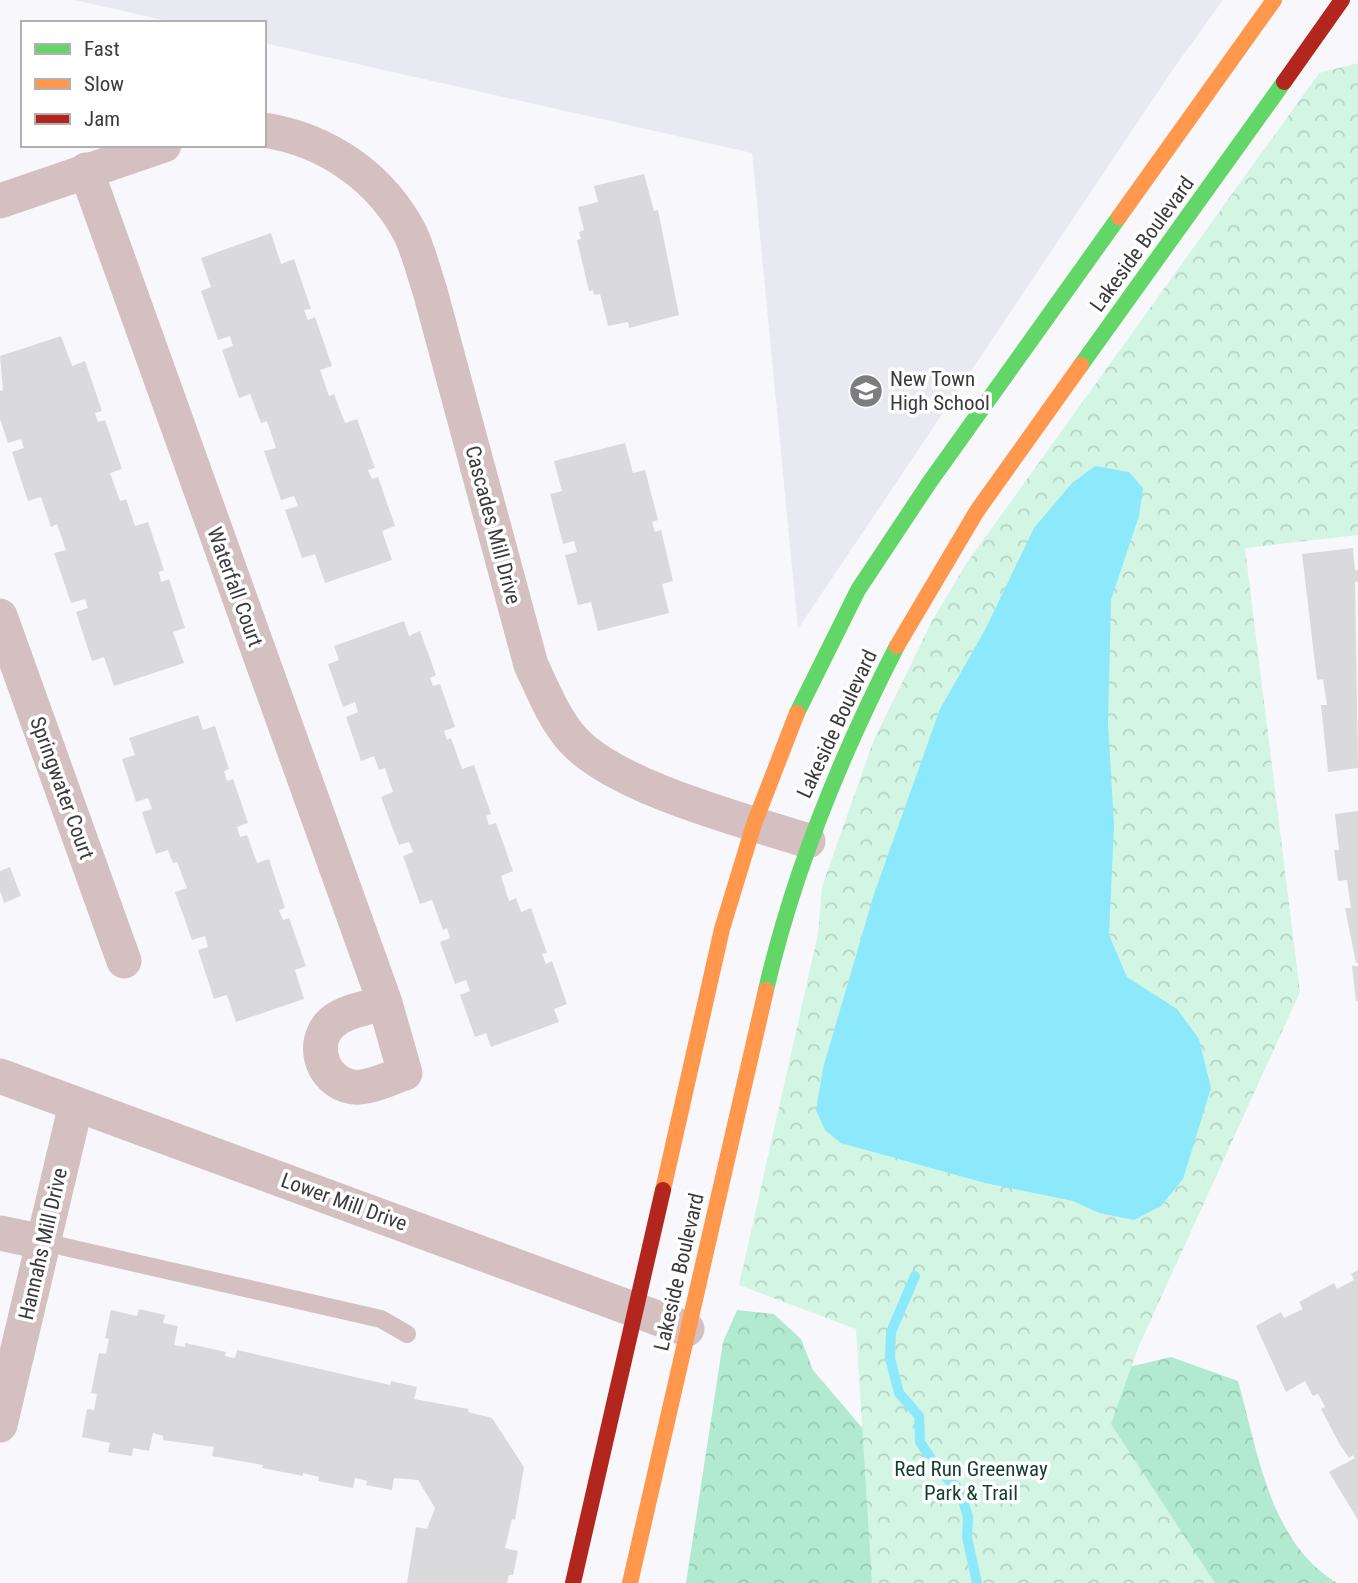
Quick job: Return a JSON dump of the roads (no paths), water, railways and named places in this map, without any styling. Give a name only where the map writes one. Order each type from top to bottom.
[{"type":"main road","name":"Lakeside Boulevard","points":[[573,1583],[722,929],[754,824],[799,709],[858,590],[929,483],[1275,0]]},
{"type":"main road","name":"Lakeside Boulevard","points":[[630,1583],[777,942],[808,841],[853,731],[911,618],[977,511],[1342,0]]},
{"type":"street","name":"Cascades Mill Drive","points":[[266,130],[283,133],[325,149],[362,172],[391,202],[412,237],[430,291],[531,665],[554,712],[572,739],[619,775],[808,841]]},
{"type":"street","points":[[0,201],[158,147]]},
{"type":"street","name":"Waterfall Court","points":[[86,170],[385,1003]]},
{"type":"street","name":"Springwater Court","points":[[0,616],[124,961]]},
{"type":"street","name":"Lower Mill Drive","points":[[0,1076],[687,1329]]},
{"type":"street","name":"Hannahs Mill Drive","points":[[0,1425],[76,1104]]},
{"type":"street","points":[[0,1234],[43,1242]]},
{"type":"lane","points":[[43,1242],[381,1319],[407,1334]]},
{"type":"water","points":[[1095,466],[1129,472],[1143,488],[1139,516],[1111,600],[1108,723],[1114,825],[1109,935],[1127,977],[1177,1009],[1199,1039],[1211,1088],[1183,1179],[1161,1206],[1134,1220],[1099,1213],[1073,1201],[985,1183],[841,1143],[825,1130],[816,1110],[823,1068],[874,894],[940,709],[986,628],[1034,528],[1072,483]]},
{"type":"waterway","points":[[915,1276],[891,1332],[890,1358],[899,1393],[919,1416],[920,1442],[939,1471],[960,1490],[968,1517],[967,1537],[977,1583]]},
{"type":"place","name":"New Town High School","points":[[866,391]]},
{"type":"park label","name":"Red Run Greenway Park & Trail","points":[[971,1481]]}]
